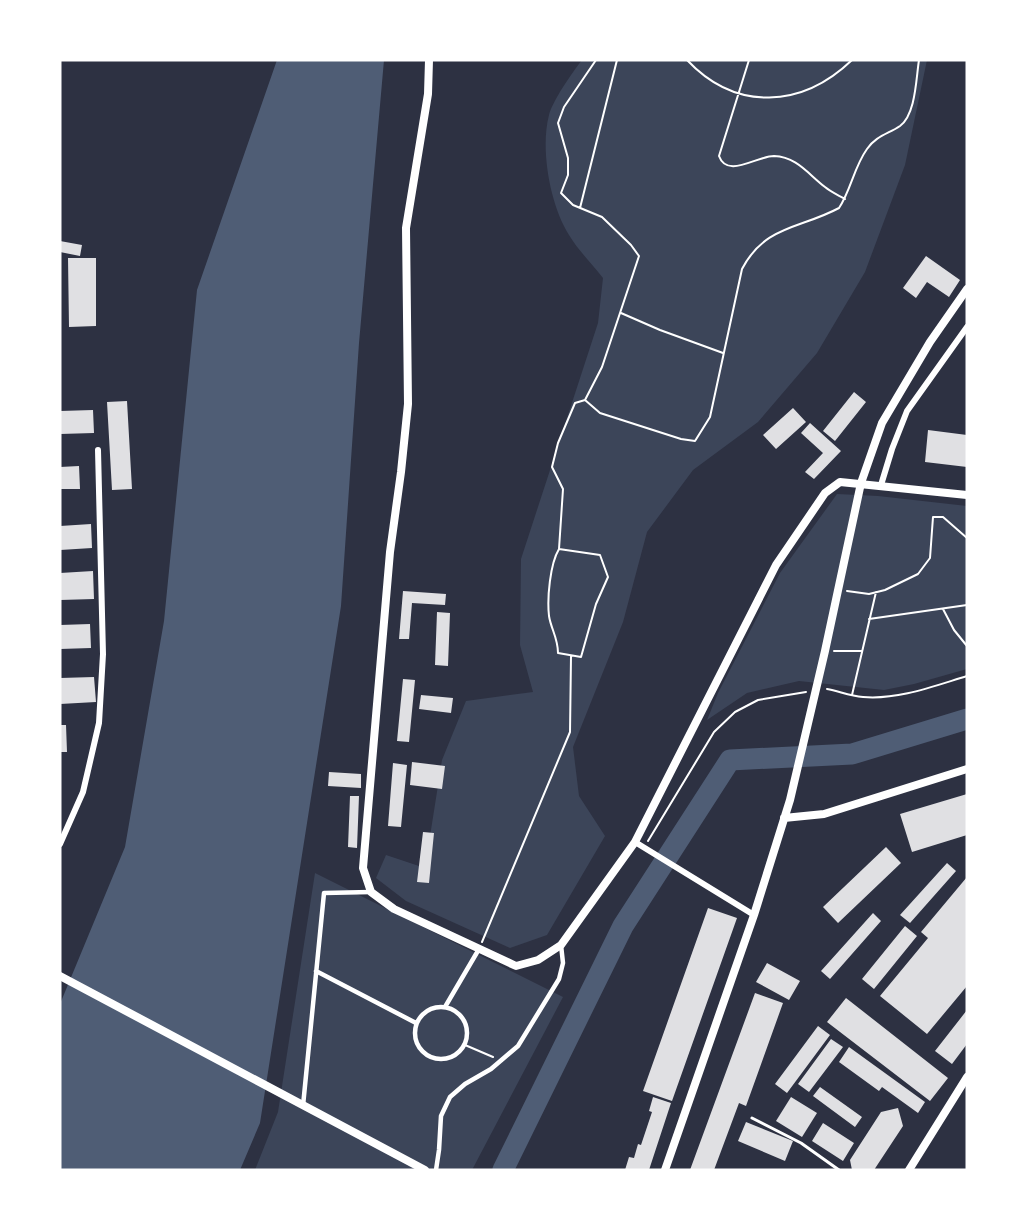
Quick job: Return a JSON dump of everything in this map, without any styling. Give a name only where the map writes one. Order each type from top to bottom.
[{"type":"main road","points":[[665,1170],[754,915],[790,800],[816,693],[861,483],[882,423],[930,342],[967,290]]},
{"type":"main road","points":[[784,818],[824,814],[967,769]]},
{"type":"main road","points":[[60,976],[425,1170]]},
{"type":"street","points":[[429,60],[428,94],[406,228],[408,404],[390,552],[363,868],[371,892],[394,909],[516,966],[538,960],[561,945],[634,842],[776,565],[825,493],[840,482],[967,495]]},
{"type":"street","points":[[881,485],[907,411],[967,327]]},
{"type":"street","points":[[60,844],[83,792],[99,723],[104,654],[98,450]]},
{"type":"street","points":[[634,842],[754,915]]},
{"type":"street","points":[[303,1106],[324,893],[371,892]]},
{"type":"street","points":[[436,1170],[441,1116],[450,1097],[465,1084],[491,1069],[518,1046],[559,979],[563,963],[561,945]]},
{"type":"street","points":[[445,1007],[479,949]]},
{"type":"street","points":[[316,971],[417,1023]]},
{"type":"street","points":[[445,1007],[453,1010],[465,1022],[467,1038],[459,1053],[443,1060],[434,1059],[419,1049],[414,1032],[417,1023],[429,1010],[445,1007]]},
{"type":"street","points":[[909,1170],[967,1077]]},
{"type":"lane","points":[[752,1118],[801,1143],[839,1170]]},
{"type":"path","points":[[559,549],[600,555],[608,578],[596,604],[581,657],[558,653],[558,640],[549,616],[554,558],[559,549],[563,489],[552,467],[558,443],[575,403],[585,400],[602,367],[639,256],[602,217],[573,205],[561,193],[568,175],[568,158],[558,123],[564,107],[596,60]]},
{"type":"path","points":[[580,208],[617,60]]},
{"type":"path","points":[[687,60],[706,77],[739,94],[766,98],[806,90],[831,78],[852,60]]},
{"type":"path","points":[[749,60],[719,156],[723,163],[734,167],[764,157],[788,159],[801,165],[827,190],[845,199]]},
{"type":"path","points":[[585,400],[600,413],[681,439],[695,441],[710,417],[742,269],[753,251],[776,233],[839,208],[868,147],[879,136],[903,124],[909,115],[919,60]]},
{"type":"path","points":[[621,313],[723,353]]},
{"type":"path","points":[[838,590],[869,594],[885,591],[918,574],[930,558],[933,518],[943,517],[967,537]]},
{"type":"path","points":[[851,696],[876,592]]},
{"type":"path","points":[[869,619],[967,605]]},
{"type":"path","points":[[943,609],[954,630],[967,646]]},
{"type":"path","points":[[825,651],[862,651]]},
{"type":"path","points":[[479,949],[570,732],[570,656]]},
{"type":"path","points":[[646,849],[714,732],[735,712],[758,700],[816,693],[829,689],[866,698],[900,694],[967,676]]},
{"type":"path","points":[[465,1045],[502,1060]]},
{"type":"shaded area","points":[[277,60],[384,60],[359,343],[341,606],[260,1123],[240,1170],[60,1170],[60,1004],[125,847],[164,621],[197,290]]},
{"type":"shaded area","points":[[582,60],[927,60],[905,165],[865,272],[817,353],[758,422],[693,470],[647,532],[623,622],[573,747],[579,796],[605,836],[547,935],[510,948],[406,901],[376,878],[386,855],[425,868],[442,760],[466,701],[533,692],[520,645],[521,559],[598,323],[603,278],[562,223],[552,193],[546,160],[546,129],[551,109]]},
{"type":"shaded area","points":[[837,494],[967,506],[967,669],[884,690],[799,681],[747,693],[707,720],[718,693],[780,573]]},
{"type":"shaded area","points":[[315,873],[563,997],[472,1170],[255,1170],[278,1112]]},
{"type":"building","points":[[60,241],[82,245],[80,256],[60,252]]},
{"type":"building","points":[[926,256],[960,280],[949,297],[927,282],[916,298],[903,288]]},
{"type":"building","points":[[68,258],[96,258],[96,326],[69,327]]},
{"type":"building","points":[[854,392],[866,402],[835,441],[823,431]]},
{"type":"building","points":[[127,401],[132,489],[112,490],[107,402]]},
{"type":"building","points":[[793,408],[806,422],[776,449],[763,435]]},
{"type":"building","points":[[93,410],[94,433],[60,434],[60,411]]},
{"type":"building","points":[[810,423],[841,451],[814,479],[805,472],[823,453],[801,433]]},
{"type":"building","points":[[928,430],[967,435],[967,467],[925,462]]},
{"type":"building","points":[[79,466],[80,489],[60,489],[60,467]]},
{"type":"building","points":[[91,524],[92,548],[60,550],[60,526]]},
{"type":"building","points":[[93,571],[94,599],[60,600],[60,573]]},
{"type":"building","points":[[403,591],[446,594],[445,605],[412,603],[409,639],[399,639]]},
{"type":"building","points":[[437,612],[450,613],[448,666],[435,665]]},
{"type":"building","points":[[90,624],[91,648],[60,649],[60,625]]},
{"type":"building","points":[[94,677],[96,702],[60,704],[60,678]]},
{"type":"building","points":[[403,679],[415,680],[409,742],[397,741]]},
{"type":"building","points":[[421,695],[453,698],[451,713],[419,709]]},
{"type":"building","points":[[60,725],[66,725],[67,752],[60,752]]},
{"type":"building","points":[[412,762],[445,766],[442,789],[410,785]]},
{"type":"building","points":[[393,763],[407,765],[401,827],[388,826]]},
{"type":"building","points":[[329,772],[361,774],[361,788],[328,786]]},
{"type":"building","points":[[967,794],[967,835],[912,852],[900,814]]},
{"type":"building","points":[[350,796],[359,796],[357,848],[348,847]]},
{"type":"building","points":[[423,832],[434,833],[429,883],[417,882]]},
{"type":"building","points":[[886,847],[901,863],[838,923],[823,907]]},
{"type":"building","points":[[947,863],[956,871],[910,923],[900,915]]},
{"type":"building","points":[[967,877],[967,986],[927,1034],[880,996],[928,938],[921,932]]},
{"type":"building","points":[[708,908],[737,918],[672,1101],[643,1091]]},
{"type":"building","points":[[873,913],[881,921],[830,979],[821,971]]},
{"type":"building","points":[[905,926],[917,936],[874,989],[862,979]]},
{"type":"building","points":[[767,963],[800,981],[789,1000],[756,982]]},
{"type":"building","points":[[755,993],[783,1003],[746,1106],[739,1103],[714,1170],[690,1170]]},
{"type":"building","points":[[846,998],[948,1078],[930,1101],[827,1022]]},
{"type":"building","points":[[967,1010],[967,1044],[952,1064],[935,1051]]},
{"type":"building","points":[[818,1026],[830,1035],[787,1093],[775,1084]]},
{"type":"building","points":[[831,1039],[843,1047],[809,1092],[798,1084]]},
{"type":"building","points":[[849,1047],[925,1102],[918,1113],[882,1087],[879,1091],[839,1062]]},
{"type":"building","points":[[820,1087],[862,1117],[855,1127],[813,1096]]},
{"type":"building","points":[[653,1097],[671,1103],[649,1170],[625,1170],[629,1157],[634,1158],[638,1144],[641,1145],[652,1112],[649,1111]]},
{"type":"building","points":[[791,1097],[817,1113],[802,1137],[776,1121]]},
{"type":"building","points":[[898,1108],[903,1126],[874,1170],[852,1170],[850,1160],[881,1112]]},
{"type":"building","points":[[746,1122],[793,1141],[785,1161],[738,1141]]},
{"type":"building","points":[[823,1123],[854,1143],[843,1161],[812,1141]]},
{"type":"waterway","points":[[503,1170],[623,926],[730,760],[852,754],[967,719]]}]
